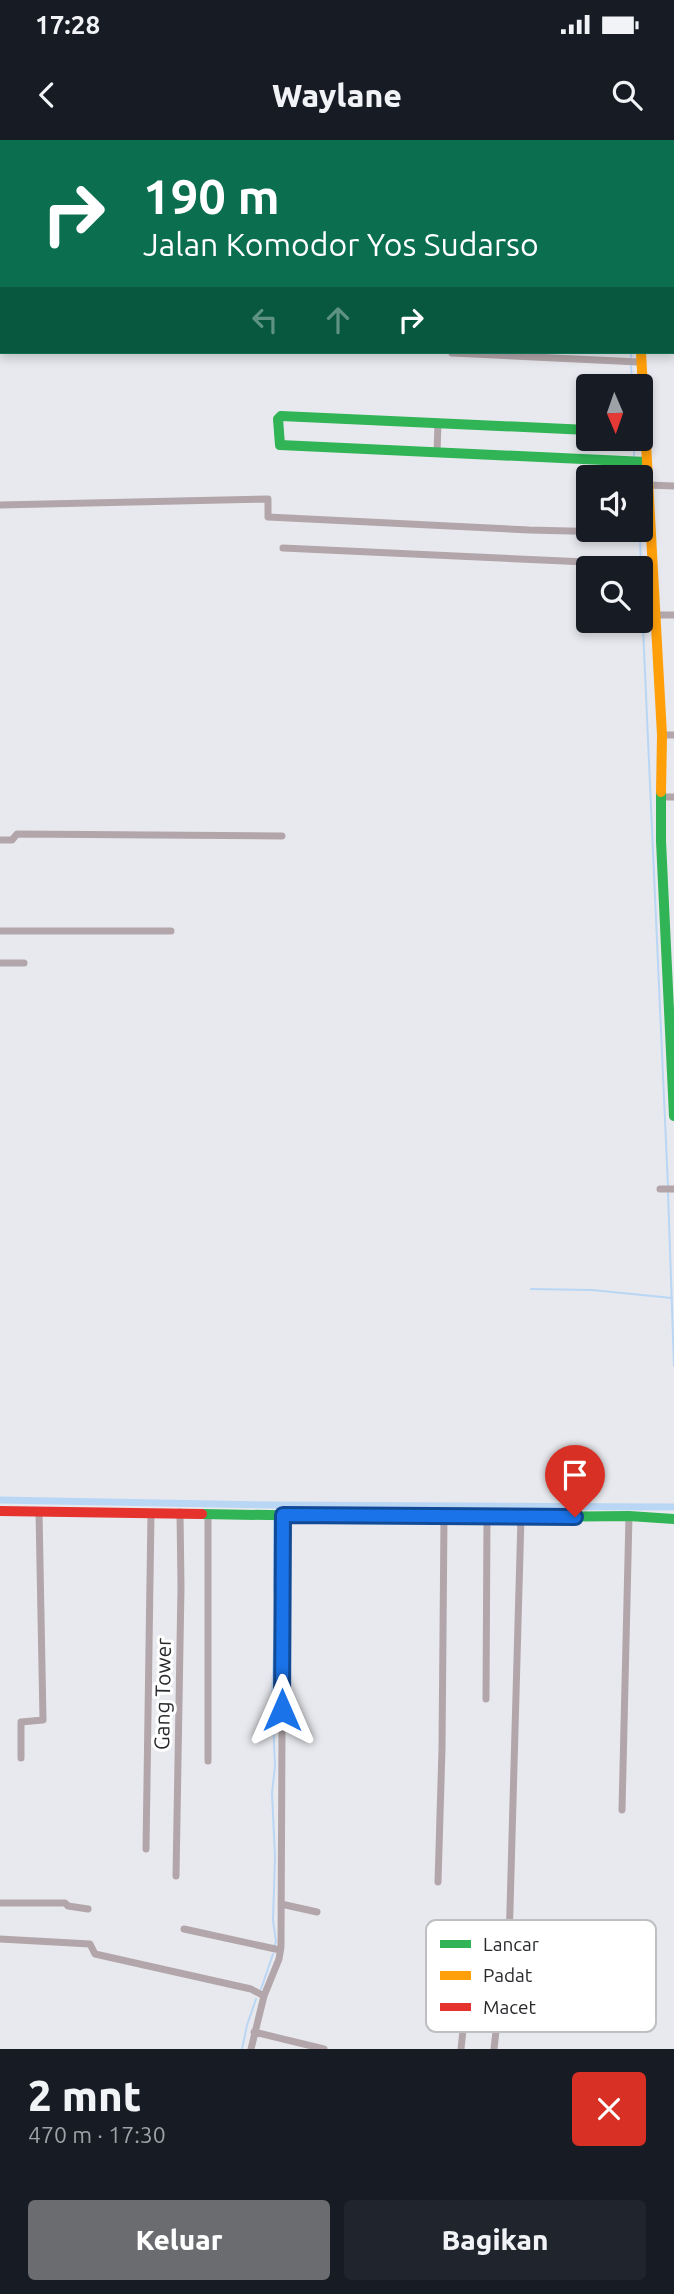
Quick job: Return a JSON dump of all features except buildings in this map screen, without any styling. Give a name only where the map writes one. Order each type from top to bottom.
[{"type":"street","points":[[474,354],[626,361],[640,358]]},
{"type":"street","points":[[576,429],[281,416],[278,419],[280,445],[638,462]]},
{"type":"street","points":[[437,453],[438,423]]},
{"type":"street","points":[[639,465],[640,452]]},
{"type":"street","points":[[653,485],[674,486]]},
{"type":"street","points":[[0,505],[268,499],[268,517],[576,531]]},
{"type":"street","points":[[283,548],[576,562]]},
{"type":"street","points":[[674,615],[654,615],[662,735],[662,854],[674,1116]]},
{"type":"street","points":[[662,735],[674,735]]},
{"type":"street","points":[[661,797],[674,797]]},
{"type":"street","points":[[0,840],[12,840],[17,834],[282,836]]},
{"type":"street","points":[[0,931],[171,931]]},
{"type":"street","points":[[0,963],[24,963]]},
{"type":"street","points":[[662,1189],[673,1189]]},
{"type":"street","points":[[0,1511],[444,1517],[629,1516],[674,1519]]},
{"type":"street","points":[[21,1758],[21,1722],[43,1720],[39,1512]]},
{"type":"street","points":[[146,1850],[151,1513]]},
{"type":"street","name":"Gang Tower","points":[[176,1876],[180,1513]]},
{"type":"street","points":[[208,1513],[208,1761]]},
{"type":"street","points":[[251,2049],[264,1996],[280,1950],[277,1515]]},
{"type":"street","points":[[622,1810],[629,1516]]},
{"type":"street","points":[[438,1882],[444,1517]]},
{"type":"street","points":[[486,1699],[487,1517]]},
{"type":"street","points":[[510,1920],[521,1517]]},
{"type":"street","points":[[0,1903],[65,1903],[68,1906],[88,1909]]},
{"type":"street","points":[[281,1904],[317,1912]]},
{"type":"street","points":[[184,1929],[280,1950]]},
{"type":"street","points":[[0,1940],[90,1944],[95,1954],[251,1989],[264,1996]]},
{"type":"street","points":[[254,2032],[324,2049]]},
{"type":"waterway","points":[[631,363],[631,374]]},
{"type":"waterway","points":[[640,542],[641,556]]},
{"type":"waterway","points":[[643,633],[668,1187]]},
{"type":"waterway","points":[[668,1192],[674,1366]]},
{"type":"waterway","points":[[531,1289],[592,1290],[672,1298]]},
{"type":"waterway","points":[[0,1500],[274,1505],[674,1507]]},
{"type":"waterway","points":[[274,1520],[274,1946]]},
{"type":"waterway","points":[[261,1989],[273,1954]]},
{"type":"waterway","points":[[242,2049],[256,1999]]},
{"type":"traffic: fast","points":[[576,429],[281,416],[278,419],[280,445],[646,462]]},
{"type":"traffic: fast","points":[[661,792],[674,1116]]},
{"type":"traffic: fast","points":[[202,1514],[444,1518],[629,1516],[674,1519]]},
{"type":"traffic: slow","points":[[641,354],[662,735],[661,792]]},
{"type":"traffic: jam","points":[[0,1511],[202,1514]]},
{"type":"route","points":[[282,1710],[283,1515],[575,1517]]}]
